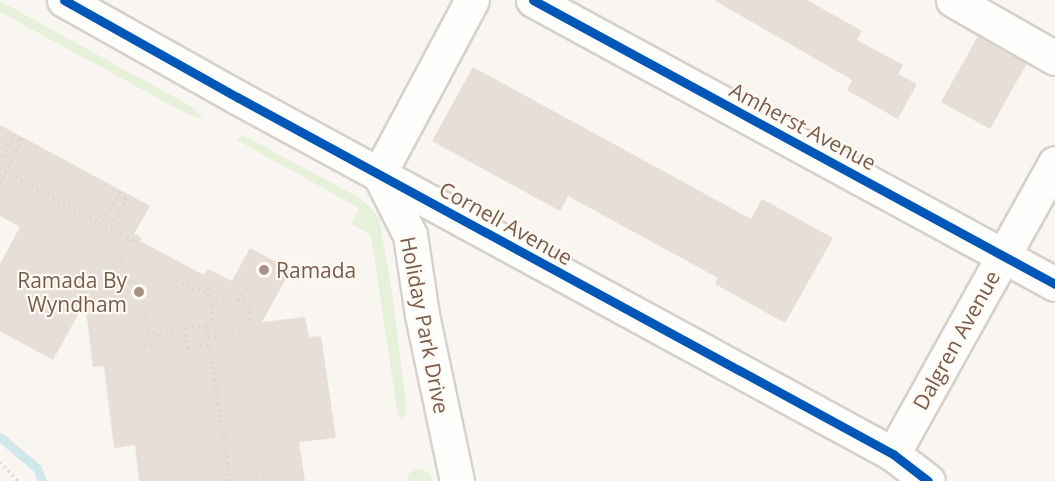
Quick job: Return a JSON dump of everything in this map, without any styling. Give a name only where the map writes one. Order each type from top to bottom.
[{"type":"street","name":"Cornell Avenue","points":[[64,0],[893,454],[928,481]]},
{"type":"street","points":[[379,174],[472,0]]},
{"type":"street","name":"Amherst Avenue","points":[[533,0],[1055,284]]},
{"type":"street","points":[[952,0],[1055,58]]},
{"type":"street","name":"Dalgren Avenue","points":[[893,454],[1055,163]]},
{"type":"street","name":"Holiday Park Drive","points":[[379,174],[410,235],[422,315],[457,481]]},
{"type":"path","points":[[0,162],[14,137],[22,142],[3,172],[0,183]]},
{"type":"path","points":[[3,172],[135,242],[138,236]]},
{"type":"path","points":[[3,172],[100,226],[119,194],[128,199],[110,229]]},
{"type":"path","points":[[111,278],[131,240]]},
{"type":"path","points":[[114,272],[142,289],[148,333],[206,326],[212,318],[208,288]]},
{"type":"path","points":[[176,281],[209,294]]},
{"type":"path","points":[[181,291],[183,285]]},
{"type":"path","points":[[238,300],[244,289]]},
{"type":"path","points":[[211,305],[238,300],[249,306],[255,342]]},
{"type":"path","points":[[206,326],[232,481],[265,479],[273,475]]},
{"type":"path","points":[[185,329],[188,348],[210,345]]},
{"type":"path","points":[[208,336],[253,331]]},
{"type":"path","points":[[152,353],[160,332]]},
{"type":"path","points":[[144,345],[155,344]]},
{"type":"path","points":[[0,462],[18,481]]},
{"type":"green space","points":[[0,1],[194,108],[203,119],[189,115],[0,12]]},
{"type":"green space","points":[[243,135],[354,195],[370,207],[379,218],[392,293],[405,396],[406,413],[402,420],[398,415],[371,235],[351,224],[359,208],[237,140]]},
{"type":"green space","points":[[421,468],[430,474],[432,481],[407,481],[409,473]]},
{"type":"building","points":[[714,0],[807,0],[862,31],[857,40],[903,65],[898,74],[917,84],[898,119],[847,90],[852,80]]},
{"type":"building","points":[[978,36],[1027,63],[990,129],[941,102]]},
{"type":"building","points":[[473,67],[751,219],[762,199],[833,238],[785,323],[715,284],[718,278],[568,196],[560,211],[432,141]]},
{"type":"building","name":"Ramada By Wyndham","points":[[0,125],[150,206],[134,234],[142,239],[140,241],[204,275],[208,269],[232,281],[250,248],[291,270],[262,322],[305,317],[309,337],[321,336],[336,438],[299,442],[305,481],[139,481],[135,445],[114,448],[104,366],[93,367],[85,302],[53,360],[0,331],[0,264],[20,227],[0,216]]},
{"type":"waterway","points":[[0,437],[37,468],[42,481]]},
{"type":"cycle path","points":[[64,0],[237,97],[893,454],[928,481]]},
{"type":"cycle path","points":[[533,0],[1055,284]]},
{"type":"place","name":"Ramada","points":[[264,270]]},
{"type":"place","name":"Ramada By Wyndham","points":[[139,292]]}]
